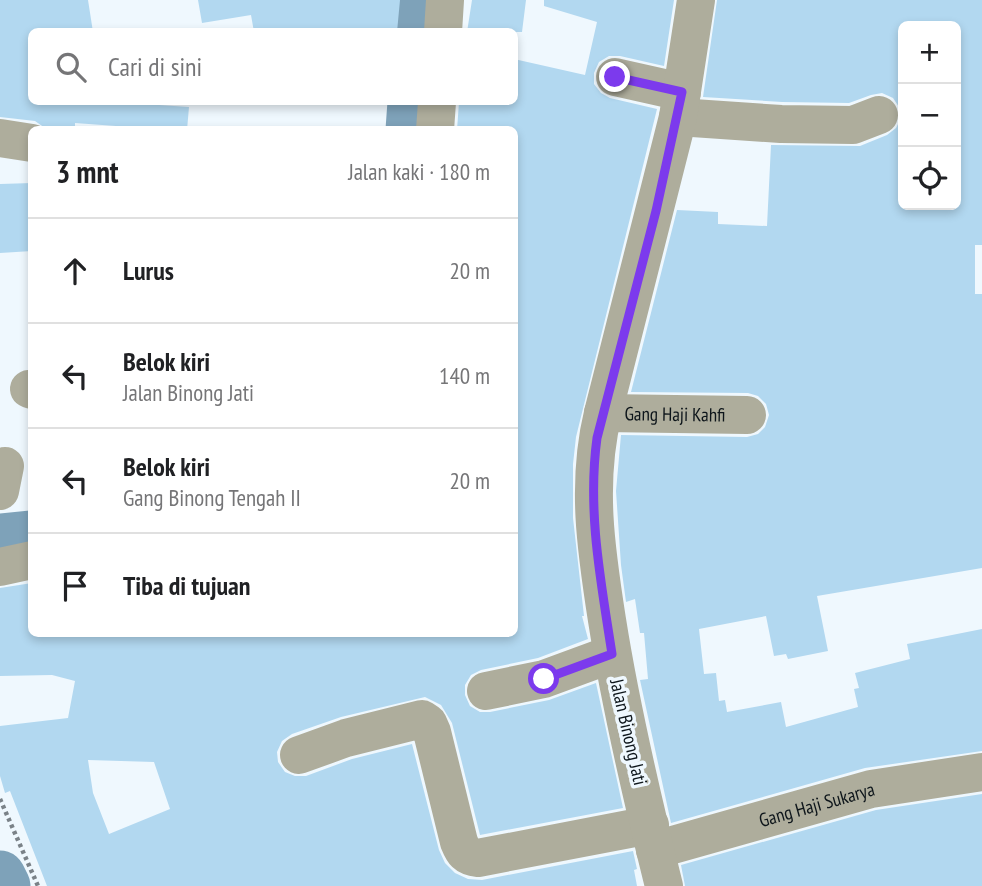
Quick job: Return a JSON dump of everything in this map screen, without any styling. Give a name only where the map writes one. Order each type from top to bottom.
[{"type":"street","points":[[443,28],[445,0]]},
{"type":"street","name":"Jalan Binong Jati","points":[[664,886],[612,654],[592,509],[594,460],[603,413],[680,104],[696,0]]},
{"type":"street","points":[[615,77],[680,104],[781,124],[853,125],[879,115]]},
{"type":"street","points":[[435,126],[437,105]]},
{"type":"street","points":[[0,138],[28,143]]},
{"type":"street","name":"Gang Haji Kahfi","points":[[603,413],[747,415]]},
{"type":"street","points":[[0,567],[28,561]]},
{"type":"street","points":[[485,691],[544,679],[612,654]]},
{"type":"street","name":"Gang Haji Sukarya","points":[[299,754],[346,738],[422,719],[428,723],[432,732],[459,842],[463,852],[470,858],[653,837],[871,789],[982,772]]},
{"type":"path","points":[[0,799],[38,886]]},
{"type":"building","points":[[0,0],[88,0],[92,28],[28,28],[28,105],[189,107],[187,126],[75,123],[75,126],[42,126],[35,121],[0,117]]},
{"type":"building","points":[[198,0],[400,0],[397,28],[253,28],[251,15],[202,23]]},
{"type":"building","points":[[472,0],[526,0],[522,32],[518,32],[518,28],[468,28]]},
{"type":"building","points":[[544,0],[674,0],[664,66],[609,56],[599,62],[594,73],[594,84],[601,93],[610,98],[657,109],[576,437],[573,518],[582,616],[588,639],[538,658],[481,670],[471,675],[465,685],[465,695],[470,706],[480,712],[490,712],[549,700],[596,683],[623,808],[480,835],[452,723],[441,705],[425,697],[341,717],[292,734],[282,741],[277,752],[278,762],[285,772],[306,776],[352,759],[412,744],[439,850],[445,863],[455,873],[468,879],[482,880],[633,851],[637,886],[47,886],[10,791],[5,793],[0,776],[0,726],[68,718],[75,681],[52,675],[0,676],[0,588],[28,584],[28,637],[518,637],[518,126],[457,126],[459,105],[518,105],[518,60],[585,75],[597,22],[544,6]],"holes":[[[88,760],[154,762],[170,809],[109,834],[93,793]]]},
{"type":"building","points":[[717,0],[982,0],[982,245],[975,245],[975,294],[982,294],[982,568],[817,596],[828,651],[788,659],[786,654],[774,656],[766,616],[699,629],[704,674],[716,673],[719,701],[725,700],[727,712],[781,702],[786,727],[858,707],[854,689],[859,688],[855,673],[910,659],[907,644],[982,629],[982,751],[865,768],[671,823],[640,680],[648,679],[644,633],[640,633],[635,599],[626,602],[621,565],[616,491],[621,435],[747,437],[758,434],[765,427],[769,415],[766,404],[758,396],[748,393],[631,392],[677,210],[718,212],[718,224],[767,226],[771,145],[860,146],[887,135],[898,124],[898,210],[961,210],[961,21],[898,21],[898,106],[893,98],[882,93],[849,103],[703,97]]},
{"type":"building","points":[[28,183],[28,251],[0,253],[0,184]]},
{"type":"building","points":[[982,794],[982,886],[685,886],[681,865],[876,810]]},
{"type":"waterway","points":[[418,28],[421,0]]},
{"type":"waterway","points":[[411,126],[413,105]]},
{"type":"waterway","points":[[0,539],[28,536]]},
{"type":"waterway","points":[[0,876],[5,886]]},
{"type":"route","points":[[544,679],[612,654],[595,545],[592,509],[594,460],[597,438],[656,211],[682,92],[615,77]]}]
